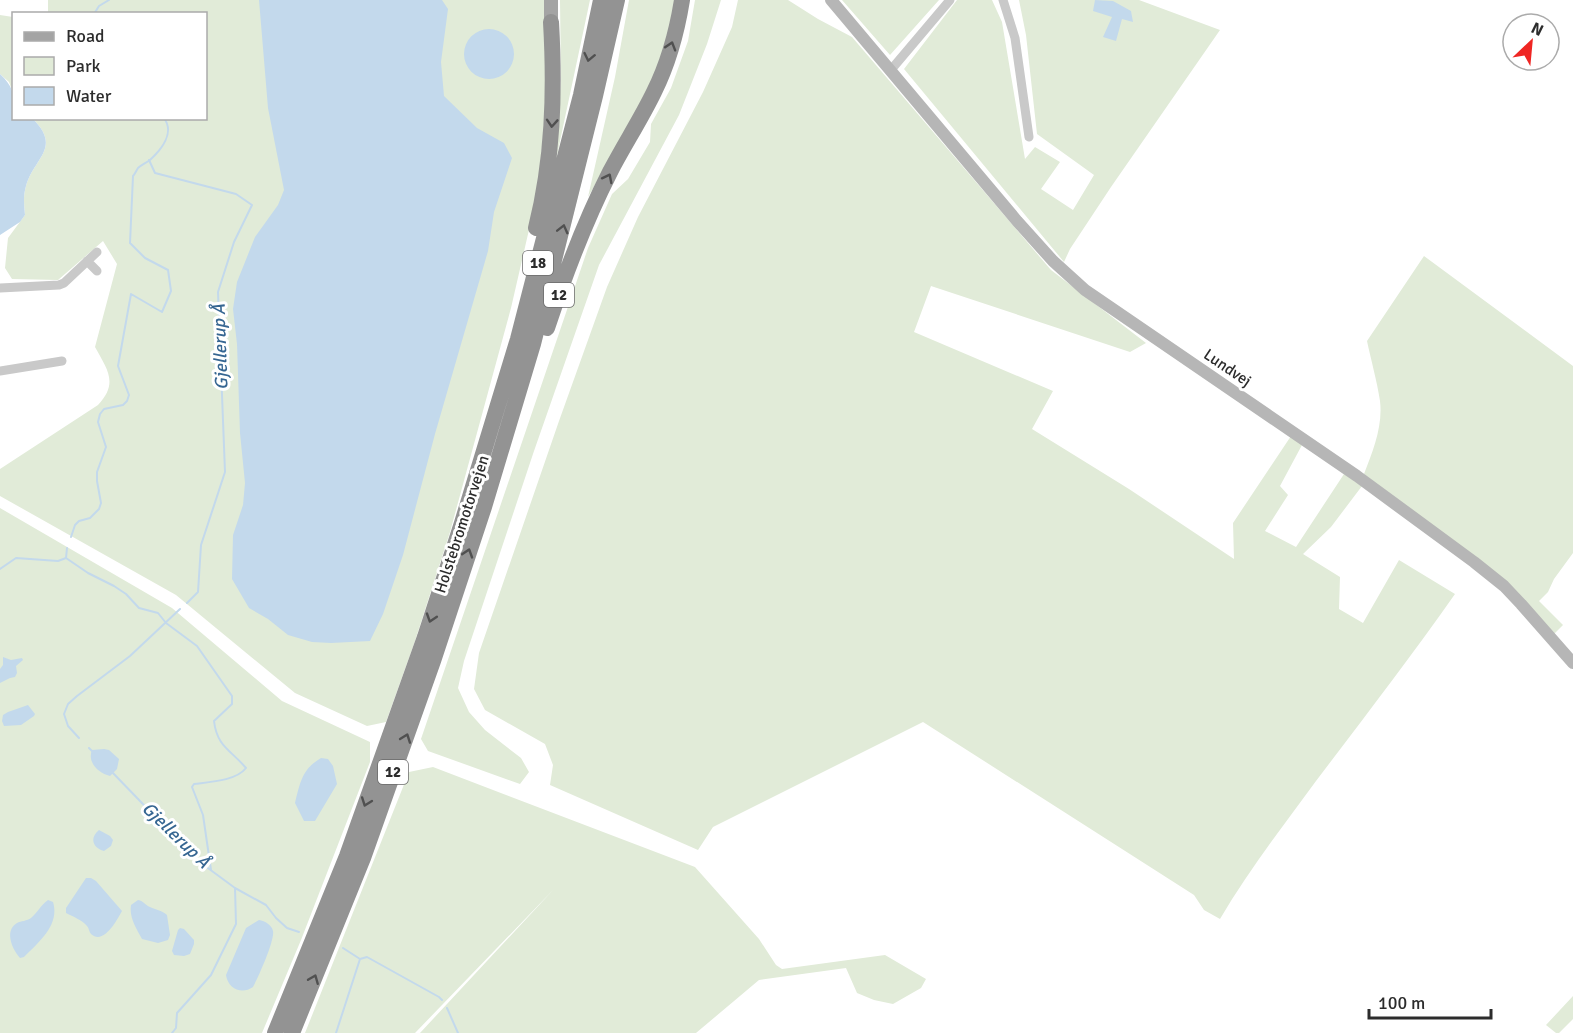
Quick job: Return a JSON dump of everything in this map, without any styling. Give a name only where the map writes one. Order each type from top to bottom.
[{"type":"highway","name":"Holstebromotorvejen","points":[[275,1033],[347,856],[425,637],[462,523],[533,285],[581,95],[601,0]]},
{"type":"highway","name":"Holstebromotorvejen","points":[[292,1033],[363,858],[433,661],[484,507],[533,344],[617,0]]},
{"type":"highway","name":"12","points":[[484,507],[568,266],[610,172],[655,91],[671,47],[682,0]]},
{"type":"highway","name":"12","points":[[462,523],[470,483],[539,216],[548,170],[553,119],[554,70],[551,22]]},
{"type":"main road","name":"12","points":[[551,0],[551,22]]},
{"type":"street","name":"Lundvej","points":[[831,0],[1017,221],[1053,261],[1085,290],[1357,476],[1474,562],[1516,598],[1573,663]]},
{"type":"street","points":[[890,71],[950,0]]},
{"type":"street","points":[[1003,0],[1015,38],[1029,137]]},
{"type":"street","points":[[0,288],[59,285],[97,252]]},
{"type":"street","points":[[87,261],[97,271]]},
{"type":"street","points":[[0,371],[62,361]]},
{"type":"green space","points":[[48,0],[545,0],[545,117],[537,195],[511,308],[450,532],[386,722],[367,726],[295,693],[176,595],[0,496],[0,469],[98,405],[108,390],[109,383],[107,369],[95,347],[117,264],[103,241],[58,280],[12,279],[5,268],[8,238],[25,215],[26,186],[46,146],[41,129],[34,120],[207,120],[207,12],[48,12]]},
{"type":"green space","points":[[560,0],[590,0],[553,174],[561,82]]},
{"type":"green space","points":[[629,0],[676,0],[669,38],[650,89],[588,197],[615,77]]},
{"type":"green space","points":[[695,0],[721,0],[707,44],[679,115],[599,265],[464,661],[458,688],[469,712],[485,730],[521,758],[529,772],[520,784],[428,751],[421,739],[588,248],[612,194],[628,179],[650,142],[651,124],[671,88],[688,41]]},
{"type":"green space","points":[[738,0],[788,0],[852,37],[1051,270],[1146,343],[1130,352],[931,286],[914,332],[1053,391],[1032,429],[1129,489],[1234,559],[1233,523],[1291,436],[1302,445],[1280,486],[1288,495],[1265,531],[1296,547],[1344,474],[1362,486],[1331,527],[1303,554],[1340,577],[1339,609],[1363,623],[1399,560],[1455,594],[1266,849],[1220,919],[1204,910],[1194,895],[923,722],[713,827],[698,850],[550,785],[553,765],[545,744],[485,710],[474,689],[479,653],[559,421],[607,287],[638,217],[703,92],[732,27]]},
{"type":"green space","points":[[842,0],[939,0],[890,55]]},
{"type":"green space","points":[[957,0],[992,0],[1002,22],[1025,159],[1035,147],[1060,162],[1041,189],[1073,210],[1094,175],[1037,134],[1026,35],[1019,0],[1139,0],[1220,30],[1111,187],[1070,249],[1064,262],[904,69]]},
{"type":"green space","points":[[0,15],[12,17],[12,90],[9,82],[0,74]]},
{"type":"green space","points":[[1424,256],[1573,366],[1573,553],[1554,579],[1548,592],[1539,601],[1563,625],[1554,634],[1364,474],[1376,438],[1381,410],[1367,341]]},
{"type":"green space","points":[[0,508],[172,608],[282,701],[370,742],[370,762],[262,1033],[0,1033]]},
{"type":"green space","points":[[433,767],[695,867],[759,939],[776,965],[782,969],[885,955],[926,979],[921,988],[893,1004],[857,993],[846,968],[759,980],[696,1033],[420,1033],[554,889],[415,1033],[305,1033],[409,772]]},
{"type":"green space","points":[[1573,996],[1573,1019],[1559,1033],[1556,1033],[1546,1025]]},
{"type":"water","points":[[259,0],[442,0],[448,9],[441,62],[444,96],[477,128],[504,143],[512,158],[494,212],[488,251],[403,555],[383,614],[370,641],[312,642],[288,635],[249,608],[232,579],[233,535],[243,505],[245,483],[233,309],[237,282],[255,237],[278,205],[284,190],[268,108]]},
{"type":"water","points":[[1095,0],[1113,1],[1131,11],[1133,22],[1122,19],[1116,41],[1103,37],[1112,17],[1093,11]]},
{"type":"water","points":[[489,29],[507,36],[514,54],[507,72],[489,79],[471,72],[464,54],[471,36]]},
{"type":"water","points":[[0,74],[9,84],[12,92],[12,120],[34,120],[41,129],[46,146],[26,186],[25,215],[20,222],[0,235]]},
{"type":"water","points":[[3,657],[11,660],[22,658],[23,660],[16,666],[15,677],[0,683],[0,669],[3,665]]},
{"type":"water","points":[[28,705],[35,714],[34,716],[21,725],[4,726],[3,715]]},
{"type":"water","points":[[92,750],[109,750],[119,759],[117,769],[110,776],[98,770],[91,759]]},
{"type":"water","points":[[321,758],[328,759],[333,766],[337,784],[315,821],[304,821],[295,803],[298,789],[306,772]]},
{"type":"water","points":[[99,830],[113,840],[111,846],[104,851],[97,848],[93,839]]},
{"type":"water","points":[[86,878],[96,881],[122,911],[110,930],[101,936],[96,937],[91,934],[85,924],[66,913],[66,908]]},
{"type":"water","points":[[48,900],[53,902],[54,910],[51,926],[36,945],[20,958],[12,945],[10,935],[13,926],[31,918]]},
{"type":"water","points":[[138,900],[167,915],[170,935],[168,940],[158,943],[142,939],[131,914],[131,905]]},
{"type":"water","points":[[259,920],[268,924],[273,931],[269,950],[253,987],[244,990],[236,989],[227,980],[226,975],[246,928]]},
{"type":"water","points":[[180,928],[184,929],[194,940],[190,954],[184,956],[174,955],[172,951]]},
{"type":"waterway","points":[[95,12],[99,6],[109,0]]},
{"type":"waterway","points":[[71,537],[75,525],[79,521],[90,518],[99,509],[101,503],[97,472],[106,447],[98,422],[100,414],[104,409],[123,405],[129,395],[118,366],[131,294],[162,312],[171,291],[168,270],[145,258],[130,243],[133,176],[138,168],[154,156],[165,141],[168,129],[165,120]]},
{"type":"waterway","name":"Gjellerup Å","points":[[149,160],[155,173],[236,194],[252,205],[234,242],[218,292],[225,472],[201,545],[198,592],[187,603]]},
{"type":"waterway","points":[[0,569],[16,558],[58,561],[66,558],[67,548]]},
{"type":"waterway","points":[[66,558],[126,594],[139,608],[158,613],[166,623],[197,646],[232,696],[232,704],[214,721],[221,743],[246,768],[236,776],[194,784],[192,787],[203,815],[211,870]]},
{"type":"waterway","name":"Gjellerup Å","points":[[79,738],[68,726],[64,714],[68,704],[130,656],[180,609]]},
{"type":"waterway","name":"Gjellerup Å","points":[[89,748],[94,753]]},
{"type":"waterway","name":"Gjellerup Å","points":[[112,772],[197,860],[235,888],[266,905],[287,928],[299,932]]},
{"type":"waterway","points":[[172,1033],[176,1028],[177,1013],[211,975],[236,924],[235,888]]},
{"type":"waterway","name":"Gjellerup Å","points":[[343,948],[360,959]]},
{"type":"waterway","points":[[360,959],[367,957],[442,1000]]},
{"type":"waterway","name":"Gjellerup Å","points":[[336,1033],[360,959]]},
{"type":"waterway","points":[[447,1008],[458,1033]]}]
